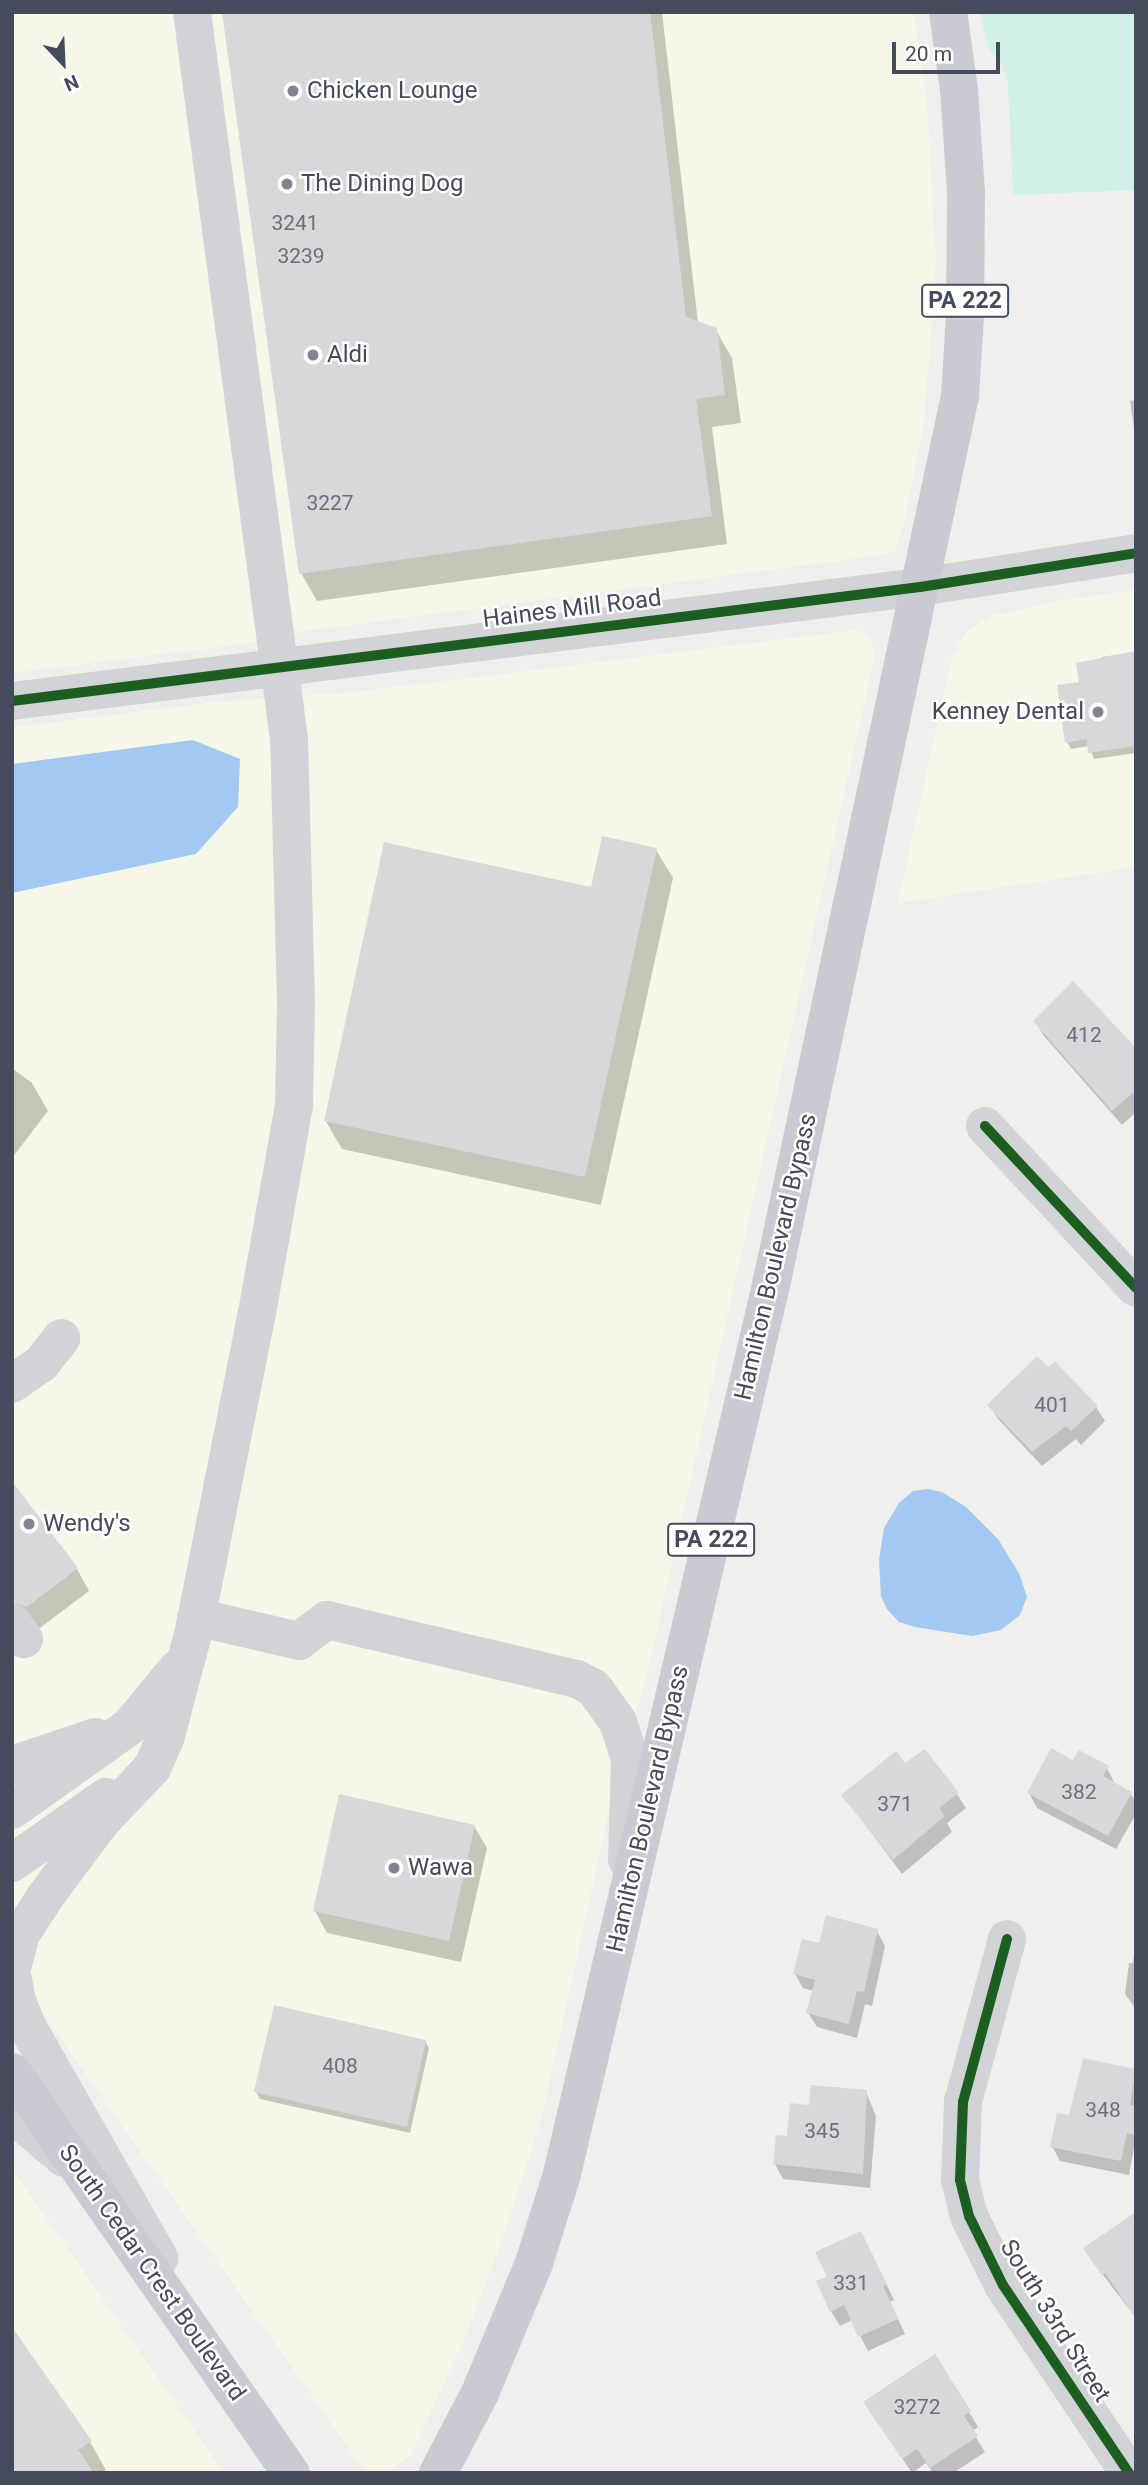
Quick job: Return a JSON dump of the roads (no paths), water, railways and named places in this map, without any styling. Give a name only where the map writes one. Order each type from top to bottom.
[{"type":"main road","name":"Hamilton Boulevard Bypass","points":[[438,2473],[480,2393],[534,2263],[562,2174],[771,1285],[960,397],[965,317],[966,192],[958,90],[948,12]]},
{"type":"main road","name":"South Cedar Crest Boulevard","points":[[12,2072],[291,2473]]},
{"type":"street","points":[[12,1969],[21,1934],[45,1896],[100,1824],[152,1768],[165,1739],[196,1617],[257,1313],[294,1106],[296,1003],[289,738],[192,12]]},
{"type":"street","name":"Haines Mill Road","points":[[12,701],[920,586],[1136,553]]},
{"type":"street","points":[[985,1126],[1136,1288]]},
{"type":"street","points":[[12,1384],[41,1364],[61,1338]]},
{"type":"street","points":[[196,1617],[299,1641],[327,1620],[577,1679],[594,1688],[618,1721],[630,1760],[626,1900]]},
{"type":"street","points":[[12,1810],[130,1726],[184,1661]]},
{"type":"street","points":[[12,1765],[130,1726]]},
{"type":"street","points":[[12,1863],[152,1768]]},
{"type":"street","name":"South 33rd Street","points":[[1007,1939],[963,2102],[960,2180],[970,2216],[1003,2285],[1118,2461]]},
{"type":"street","points":[[12,1975],[17,2001],[34,2040],[236,2393]]},
{"type":"street","points":[[12,2114],[83,2174]]},
{"type":"water","points":[[193,740],[240,759],[238,807],[196,854],[12,893],[12,764]]},
{"type":"water","points":[[927,1489],[942,1492],[966,1507],[998,1539],[1019,1573],[1027,1597],[1020,1615],[1001,1630],[972,1636],[915,1627],[899,1622],[887,1609],[881,1596],[879,1560],[884,1528],[899,1503],[913,1491]]},
{"type":"place","name":"Chicken Lounge","points":[[293,91]]},
{"type":"place","name":"The Dining Dog","points":[[287,184]]},
{"type":"place","name":"Aldi","points":[[313,355]]},
{"type":"place","name":"Kenney Dental","points":[[1098,712]]},
{"type":"place","name":"Wendy's","points":[[29,1524]]},
{"type":"place","name":"Wawa","points":[[394,1868]]}]
